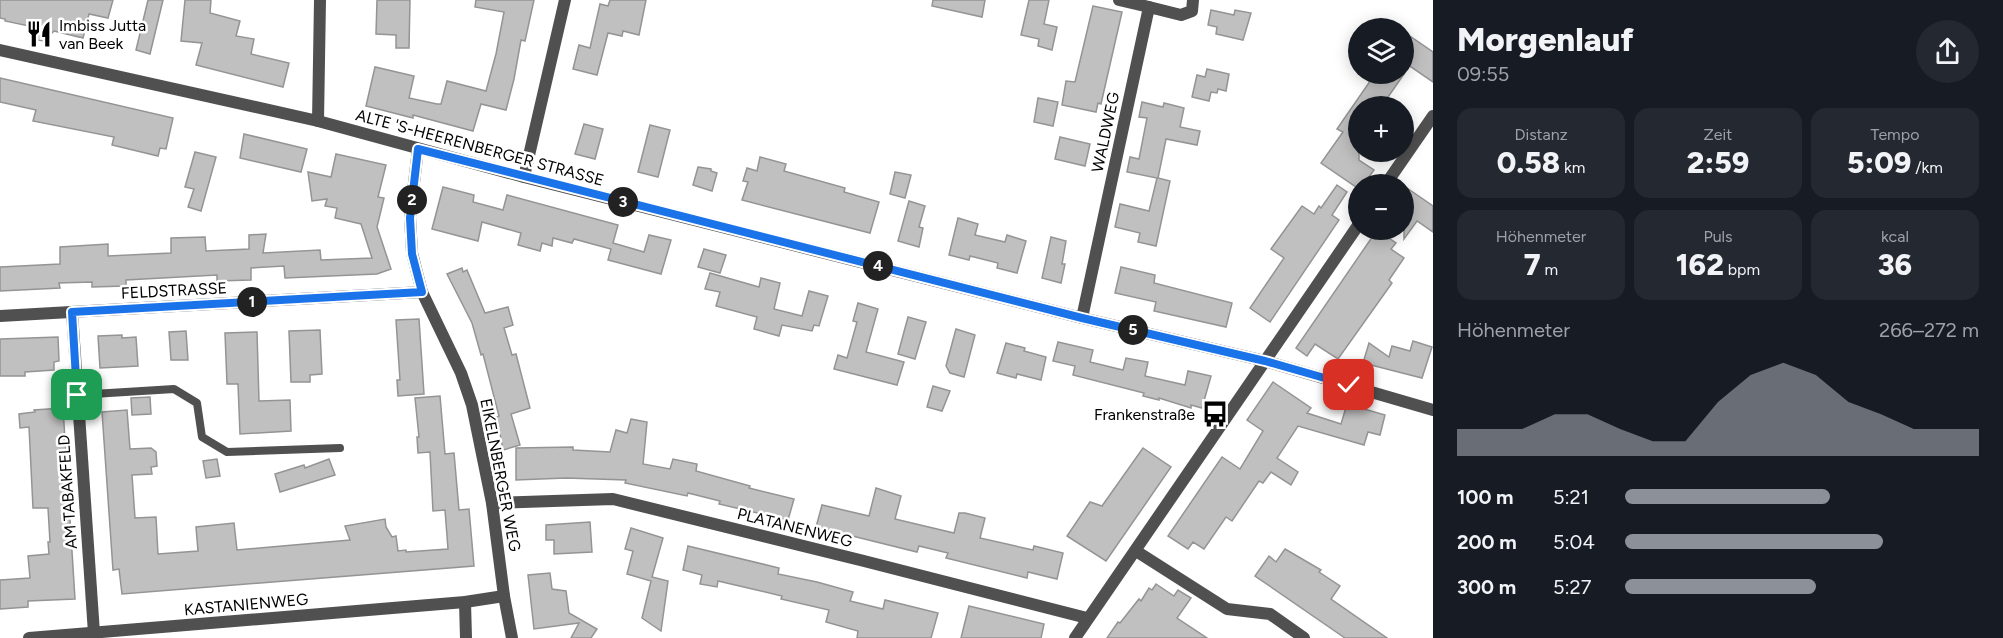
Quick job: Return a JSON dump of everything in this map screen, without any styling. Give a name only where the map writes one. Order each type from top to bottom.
[{"type":"street","points":[[318,121],[320,0]]},
{"type":"street","points":[[524,177],[565,0]]},
{"type":"street","points":[[1119,0],[1181,15],[1192,5]]},
{"type":"street","name":"WALDWEG","points":[[1082,318],[1149,7]]},
{"type":"street","name":"ALTE 'S-HEERENBERGER STRASSE","points":[[0,50],[318,121],[524,177],[1082,318],[1265,361],[1433,410]]},
{"type":"street","points":[[1393,174],[1433,116]]},
{"type":"street","name":"EIKELNBERGER WEG","points":[[418,149],[410,218],[412,254],[422,292],[461,373],[472,405],[492,503],[512,638]]},
{"type":"street","points":[[1075,638],[1348,240]]},
{"type":"street","name":"FELDSTRASSE","points":[[0,316],[422,292]]},
{"type":"street","name":"AM TABAKFELD","points":[[72,312],[94,633]]},
{"type":"street","name":"PLATANENWEG","points":[[492,503],[613,499],[1087,618]]},
{"type":"street","points":[[1136,551],[1227,609],[1270,614],[1304,638]]},
{"type":"street","name":"KASTANIENWEG","points":[[29,638],[94,633],[125,634],[465,602],[504,596]]},
{"type":"street","points":[[465,602],[466,638]]},
{"type":"lane","points":[[77,395],[174,389],[197,403],[202,437],[227,452],[340,448]]},
{"type":"building","points":[[0,0],[113,0],[108,18],[89,14],[83,38],[54,31],[44,41],[31,39],[34,27],[0,18]]},
{"type":"building","points":[[148,0],[163,0],[150,54],[136,50]]},
{"type":"building","points":[[185,0],[211,0],[210,13],[240,21],[236,36],[254,39],[251,54],[289,63],[283,87],[196,65],[202,43],[181,41]]},
{"type":"building","points":[[377,0],[410,0],[409,48],[396,48],[396,35],[376,34]]},
{"type":"building","points":[[476,0],[534,0],[525,41],[521,40],[506,110],[481,104],[473,131],[413,115],[413,118],[366,106],[375,67],[414,76],[409,98],[441,104],[447,81],[486,91],[504,12],[475,7]]},
{"type":"building","points":[[610,0],[646,0],[639,35],[623,31],[622,36],[608,33],[597,75],[573,69],[579,45],[590,48],[600,4],[608,6]]},
{"type":"building","points":[[933,0],[985,0],[982,17],[932,6]]},
{"type":"building","points":[[1029,0],[1049,0],[1044,24],[1057,27],[1052,50],[1038,46],[1039,39],[1021,35]]},
{"type":"building","points":[[1093,6],[1122,12],[1101,104],[1098,103],[1096,112],[1062,105],[1066,81],[1075,82]]},
{"type":"building","points":[[1211,10],[1234,15],[1235,10],[1251,13],[1243,40],[1216,34],[1217,27],[1208,25]]},
{"type":"building","points":[[1414,39],[1433,52],[1433,82],[1414,69]]},
{"type":"building","points":[[1207,69],[1229,74],[1226,91],[1218,89],[1217,93],[1211,92],[1209,101],[1192,97],[1197,75],[1205,77]]},
{"type":"building","points":[[0,78],[173,118],[166,149],[160,148],[158,156],[112,145],[114,137],[33,121],[36,110],[0,102]]},
{"type":"building","points":[[1368,84],[1397,84],[1389,96],[1360,96]]},
{"type":"building","points":[[1038,98],[1058,102],[1053,126],[1034,122]]},
{"type":"building","points":[[1142,102],[1163,107],[1164,103],[1184,108],[1180,127],[1200,131],[1197,145],[1166,139],[1158,178],[1170,181],[1156,246],[1138,242],[1140,233],[1115,227],[1120,204],[1149,211],[1157,178],[1127,172],[1130,157],[1139,159],[1147,118],[1139,117]]},
{"type":"building","points":[[1348,113],[1348,162],[1362,162],[1374,170],[1371,174],[1348,174],[1348,181],[1321,163],[1343,132],[1337,129]]},
{"type":"building","points":[[584,124],[603,129],[595,159],[575,154]]},
{"type":"building","points":[[650,125],[670,130],[658,177],[638,172]]},
{"type":"building","points":[[244,134],[307,149],[301,172],[240,158]]},
{"type":"building","points":[[1060,137],[1090,144],[1085,166],[1055,159]]},
{"type":"building","points":[[195,152],[216,157],[201,211],[188,207],[194,189],[185,187]]},
{"type":"building","points":[[336,154],[386,165],[378,197],[384,198],[377,227],[391,269],[377,274],[285,278],[284,266],[251,268],[251,280],[217,281],[217,275],[126,280],[126,286],[92,287],[92,282],[59,283],[60,288],[0,291],[0,267],[60,264],[60,247],[108,244],[108,256],[171,253],[171,238],[205,237],[206,251],[249,249],[249,235],[266,234],[263,253],[320,250],[321,260],[372,258],[361,224],[335,218],[337,208],[325,206],[327,199],[312,201],[308,172],[331,177]]},
{"type":"building","points":[[760,157],[786,164],[784,171],[845,188],[844,192],[879,202],[870,233],[742,200],[748,182],[743,181],[747,168],[757,171]]},
{"type":"building","points":[[698,167],[711,169],[717,173],[712,191],[693,185]]},
{"type":"building","points":[[895,172],[911,175],[905,198],[890,194]]},
{"type":"building","points":[[1337,185],[1347,192],[1332,215],[1339,220],[1270,322],[1250,308],[1284,258],[1271,249],[1302,206],[1314,214]]},
{"type":"building","points":[[443,187],[474,195],[473,202],[503,210],[507,195],[618,225],[613,243],[644,252],[649,235],[671,240],[661,274],[608,260],[611,249],[574,239],[572,243],[553,238],[552,246],[542,243],[540,251],[518,245],[521,233],[482,222],[478,241],[432,229]]},
{"type":"building","points":[[1414,193],[1433,206],[1433,232],[1417,221],[1414,225]]},
{"type":"building","points":[[909,201],[925,206],[919,227],[923,228],[919,247],[898,241]]},
{"type":"building","points":[[958,218],[978,224],[975,235],[1005,242],[1007,235],[1026,241],[1017,273],[997,268],[998,263],[970,256],[969,260],[949,255]]},
{"type":"building","points":[[1051,237],[1066,241],[1061,283],[1042,278]]},
{"type":"building","points":[[1370,240],[1392,240],[1396,243],[1391,249],[1404,258],[1389,280],[1392,283],[1338,359],[1315,344],[1307,356],[1296,348]]},
{"type":"building","points":[[704,249],[726,255],[720,273],[698,267]]},
{"type":"building","points":[[1121,267],[1155,275],[1154,283],[1232,303],[1226,327],[1154,311],[1156,302],[1115,293]]},
{"type":"building","points":[[462,268],[463,272],[467,270],[485,313],[508,307],[513,325],[504,328],[512,355],[516,354],[530,408],[511,414],[520,445],[503,450],[497,417],[499,416],[483,354],[481,355],[472,323],[447,274]]},
{"type":"building","points":[[710,273],[759,287],[761,278],[780,283],[774,309],[802,316],[809,291],[828,296],[819,326],[814,325],[812,331],[782,325],[779,336],[754,329],[757,317],[716,306],[720,292],[705,289]]},
{"type":"building","points":[[858,303],[878,309],[866,352],[904,362],[897,385],[834,369],[838,355],[847,358],[857,322],[853,321]]},
{"type":"building","points":[[908,317],[926,322],[915,359],[898,354]]},
{"type":"building","points":[[419,319],[424,394],[398,396],[397,380],[400,380],[396,320]]},
{"type":"building","points":[[956,329],[975,335],[964,377],[950,373],[946,366]]},
{"type":"building","points":[[320,330],[322,374],[310,375],[310,382],[291,382],[289,331]]},
{"type":"building","points":[[186,331],[188,360],[171,360],[169,332]]},
{"type":"building","points":[[257,332],[259,401],[290,400],[291,431],[240,434],[238,384],[227,384],[225,333]]},
{"type":"building","points":[[122,335],[122,338],[136,337],[138,366],[100,368],[98,336]]},
{"type":"building","points":[[58,337],[59,361],[54,362],[54,370],[25,372],[25,376],[0,376],[0,339]]},
{"type":"building","points":[[1413,341],[1432,347],[1422,378],[1363,363],[1369,343],[1389,357],[1392,346],[1410,351]]},
{"type":"building","points":[[1058,342],[1093,350],[1090,362],[1123,370],[1126,358],[1148,362],[1145,376],[1185,385],[1188,371],[1211,376],[1202,408],[1191,405],[1191,408],[1159,398],[1159,400],[1143,396],[1144,393],[1073,375],[1075,366],[1053,361]]},
{"type":"building","points":[[1006,343],[1046,357],[1041,380],[1017,374],[1016,378],[997,373]]},
{"type":"building","points":[[1273,382],[1311,408],[1307,413],[1341,424],[1347,404],[1385,415],[1380,435],[1368,432],[1364,445],[1298,426],[1277,458],[1298,472],[1291,485],[1271,472],[1263,483],[1259,481],[1232,521],[1226,517],[1204,549],[1193,542],[1188,549],[1168,536],[1222,457],[1240,469],[1263,431],[1247,420]]},
{"type":"building","points":[[933,386],[950,391],[942,411],[927,407]]},
{"type":"building","points":[[440,396],[445,454],[454,453],[459,510],[469,509],[474,566],[122,594],[119,569],[113,570],[102,412],[127,410],[130,449],[151,448],[156,452],[157,466],[151,467],[152,474],[132,475],[135,518],[156,517],[158,554],[198,551],[196,527],[234,523],[237,550],[350,540],[345,526],[385,519],[386,527],[392,537],[396,536],[398,551],[406,550],[406,552],[448,549],[445,510],[433,511],[430,452],[418,453],[417,437],[419,437],[415,398]]},
{"type":"building","points":[[150,397],[151,414],[132,415],[131,398]]},
{"type":"building","points":[[63,408],[75,599],[28,601],[28,607],[0,609],[0,580],[30,578],[28,556],[49,554],[48,508],[33,508],[29,427],[20,428],[19,414],[35,412],[34,410]]},
{"type":"building","points":[[631,419],[647,422],[643,464],[670,469],[673,459],[697,464],[696,471],[794,499],[788,520],[719,504],[720,501],[688,493],[687,496],[625,483],[626,480],[566,478],[516,480],[516,448],[573,447],[573,450],[610,452],[616,430],[627,433]]},
{"type":"building","points":[[1143,448],[1171,467],[1106,561],[1067,536],[1090,502],[1102,506]]},
{"type":"building","points":[[217,459],[220,476],[206,478],[203,461]]},
{"type":"building","points":[[329,459],[335,475],[280,492],[275,474],[304,465],[305,468]]},
{"type":"building","points":[[876,488],[901,496],[895,519],[954,533],[959,513],[965,513],[985,518],[980,538],[1033,550],[1034,546],[1063,553],[1057,579],[1028,572],[1027,578],[946,558],[948,553],[919,546],[917,552],[816,527],[822,505],[869,516]]},
{"type":"building","points":[[590,522],[592,552],[554,554],[554,540],[546,540],[546,525]]},
{"type":"building","points":[[631,528],[663,538],[652,577],[668,581],[661,631],[642,618],[651,581],[627,574],[633,551],[625,549]]},
{"type":"building","points":[[688,546],[779,568],[778,574],[853,592],[850,601],[883,609],[885,600],[938,613],[931,638],[857,638],[858,631],[826,622],[829,610],[718,581],[717,587],[700,584],[702,575],[683,570]]},
{"type":"building","points":[[1285,549],[1321,570],[1319,572],[1340,586],[1331,599],[1387,638],[1345,638],[1255,576],[1269,556],[1276,562]]},
{"type":"building","points":[[550,573],[552,589],[566,591],[569,613],[597,629],[591,638],[571,638],[579,623],[534,629],[528,575]]},
{"type":"building","points":[[1156,584],[1174,596],[1178,590],[1191,598],[1177,618],[1207,638],[1107,638],[1118,622],[1120,623],[1139,599],[1141,601],[1149,588],[1152,590]]},
{"type":"building","points":[[969,606],[1044,624],[1041,638],[961,638]]},
{"type":"place","name":"Imbiss Jutta van Beek","points":[[39,34]]},
{"type":"place","name":"Frankenstraße","points":[[1215,414]]},
{"type":"route","points":[[77,395],[72,312],[422,292],[412,254],[410,218],[418,149],[1082,318],[1265,361],[1349,385]]}]
